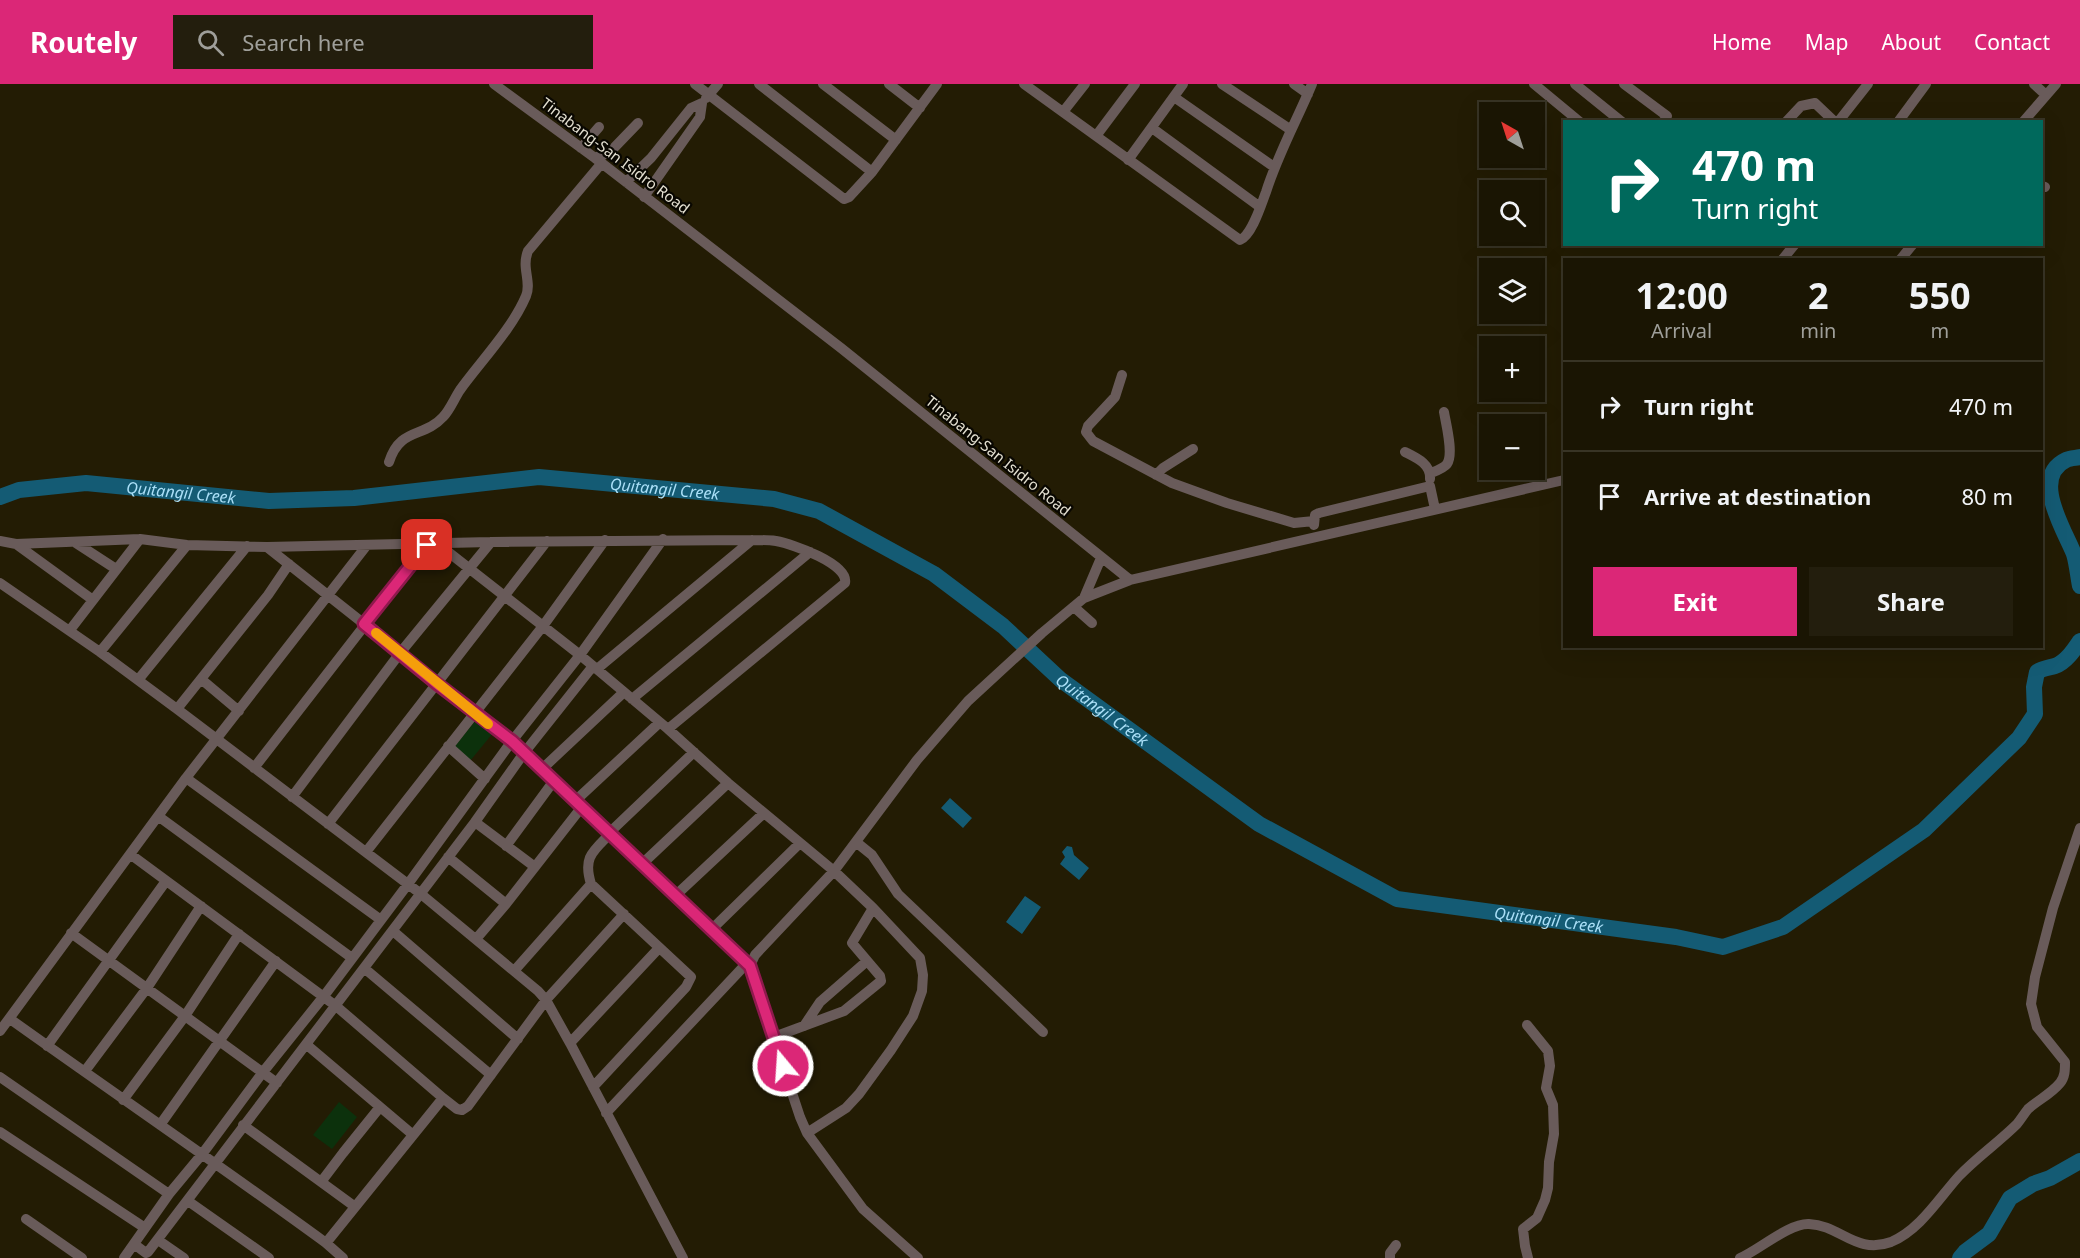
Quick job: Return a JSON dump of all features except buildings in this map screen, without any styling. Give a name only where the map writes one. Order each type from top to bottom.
[{"type":"street","name":"Tinabang-San Isidro Road","points":[[494,84],[626,182],[841,348],[1130,580]]},
{"type":"street","points":[[695,84],[706,99],[841,198],[849,197],[872,172],[938,84]]},
{"type":"street","points":[[644,197],[700,117],[706,99],[718,84]]},
{"type":"street","points":[[759,84],[872,172]]},
{"type":"street","points":[[823,84],[896,140]]},
{"type":"street","points":[[889,84],[920,108]]},
{"type":"street","points":[[1064,112],[1085,84]]},
{"type":"street","points":[[1096,136],[1135,84]]},
{"type":"street","points":[[1128,159],[1183,84]]},
{"type":"street","points":[[1222,84],[1291,130]]},
{"type":"street","points":[[1030,86],[1237,240],[1243,240],[1260,207],[1274,167],[1310,89],[1294,84]]},
{"type":"street","points":[[1534,84],[1578,120]]},
{"type":"street","points":[[1575,84],[1620,120]]},
{"type":"street","points":[[1624,84],[1667,116],[1664,120]]},
{"type":"street","points":[[1839,120],[1868,84]]},
{"type":"street","points":[[1899,120],[1926,84]]},
{"type":"street","points":[[2034,84],[2046,95]]},
{"type":"street","points":[[2025,120],[2056,84]]},
{"type":"street","points":[[1174,98],[1274,167]]},
{"type":"street","points":[[626,182],[651,158],[691,108],[706,99]]},
{"type":"street","points":[[1788,120],[1801,106],[1810,103],[1815,103],[1835,120]]},
{"type":"street","points":[[389,462],[393,450],[403,439],[440,421],[447,413],[525,298],[528,291],[524,267],[528,251],[598,161],[638,123]]},
{"type":"street","points":[[581,148],[599,128]]},
{"type":"street","points":[[1152,128],[1260,207]]},
{"type":"street","points":[[1784,258],[1793,246]]},
{"type":"street","points":[[1902,258],[1911,246]]},
{"type":"street","points":[[1122,375],[1115,397],[1091,421],[1086,432],[1093,441],[1172,483],[1274,518],[1293,523],[1314,521]]},
{"type":"street","points":[[1431,474],[1446,465],[1449,458],[1449,440],[1444,412]]},
{"type":"street","points":[[1156,475],[1193,449]]},
{"type":"street","points":[[1405,452],[1425,464],[1431,474],[1430,486],[1435,509]]},
{"type":"street","points":[[1084,597],[1130,580],[1563,480]]},
{"type":"street","points":[[1316,537],[1314,521],[1319,513],[1430,486]]},
{"type":"street","points":[[70,630],[140,539]]},
{"type":"street","points":[[0,541],[16,544],[140,539],[187,544],[267,547],[663,539],[752,540],[776,541],[810,552],[843,571],[846,578],[845,583],[664,726],[577,805],[535,867],[476,939]]},
{"type":"street","points":[[123,1258],[263,1072],[324,996],[512,741],[580,655],[663,539]]},
{"type":"street","points":[[366,852],[543,626],[605,540]]},
{"type":"street","points":[[134,1244],[147,1253],[158,1240],[243,1125],[307,1045],[421,894],[524,753],[595,668],[752,540]]},
{"type":"street","points":[[328,824],[547,541]]},
{"type":"street","points":[[292,797],[400,653],[491,542]]},
{"type":"street","points":[[76,543],[116,569]]},
{"type":"street","points":[[16,544],[93,600]]},
{"type":"street","points":[[100,652],[187,544]]},
{"type":"street","points":[[433,544],[471,569],[580,655],[664,726],[799,844],[834,871],[920,958],[923,975],[922,991],[914,1016],[859,1094],[846,1108],[807,1133]]},
{"type":"street","points":[[254,768],[364,624],[433,544]]},
{"type":"street","points":[[0,1031],[186,778],[367,545]]},
{"type":"street","points":[[138,680],[247,546]]},
{"type":"street","points":[[267,547],[512,741],[710,931],[748,964],[807,1133],[863,1209],[918,1258]]},
{"type":"street","points":[[541,770],[628,696],[810,552]]},
{"type":"street","points":[[606,1113],[798,912],[834,871],[917,760],[968,701],[1084,597],[1101,558]]},
{"type":"street","points":[[177,709],[268,595],[289,564]]},
{"type":"street","points":[[0,583],[100,652],[366,852],[421,894],[538,991],[546,1000],[570,1043],[683,1258]]},
{"type":"street","points":[[1074,607],[1092,623]]},
{"type":"street","points":[[201,679],[239,711]]},
{"type":"street","points":[[448,747],[485,779]]},
{"type":"street","points":[[593,1087],[689,983],[691,977],[591,884],[588,871],[589,856],[694,752]]},
{"type":"street","points":[[186,778],[381,920]]},
{"type":"street","points":[[506,846],[553,782]]},
{"type":"street","points":[[642,864],[728,783]]},
{"type":"street","points":[[675,896],[764,813]]},
{"type":"street","points":[[158,816],[352,958]]},
{"type":"street","points":[[475,822],[535,867]]},
{"type":"street","points":[[1740,1258],[1794,1228],[1806,1224],[1829,1229],[1860,1244],[1877,1245],[1891,1242],[1924,1216],[1960,1175],[2017,1123],[2027,1110],[2059,1085],[2064,1077],[2065,1062],[2037,1027],[2031,1004],[2035,977],[2053,908],[2080,828]]},
{"type":"street","points":[[856,842],[872,855],[898,894],[1043,1032]]},
{"type":"street","points":[[710,931],[799,844]]},
{"type":"street","points":[[130,854],[324,996],[443,1098],[457,1109],[462,1110],[468,1106],[546,1000],[624,915]]},
{"type":"street","points":[[448,857],[506,904]]},
{"type":"street","points":[[47,1046],[166,881]]},
{"type":"street","points":[[514,971],[591,884]]},
{"type":"street","points":[[85,1071],[147,988],[201,906]]},
{"type":"street","points":[[774,1038],[844,1011],[881,981],[880,976],[852,943],[873,908]]},
{"type":"street","points":[[393,931],[518,1039]]},
{"type":"street","points":[[71,933],[277,1083]]},
{"type":"street","points":[[123,1100],[185,1016],[239,934]]},
{"type":"street","points":[[570,1043],[659,948]]},
{"type":"street","points":[[804,1026],[820,1002],[867,961]]},
{"type":"street","points":[[160,1125],[276,962]]},
{"type":"street","points":[[364,968],[491,1075]]},
{"type":"street","points":[[9,1019],[123,1100],[203,1153],[343,1258]]},
{"type":"street","points":[[1527,1025],[1548,1051],[1550,1066],[1546,1088],[1553,1105],[1554,1115],[1547,1194],[1538,1218],[1523,1228],[1528,1258]]},
{"type":"street","points":[[307,1045],[412,1134]]},
{"type":"street","points":[[0,1077],[170,1194]]},
{"type":"street","points":[[326,1243],[443,1098]]},
{"type":"street","points":[[321,1182],[381,1107]]},
{"type":"street","points":[[243,1125],[354,1206]]},
{"type":"street","points":[[0,1132],[145,1228]]},
{"type":"street","points":[[188,1201],[269,1258]]},
{"type":"street","points":[[26,1219],[81,1258]]},
{"type":"street","points":[[158,1240],[184,1258]]},
{"type":"street","points":[[1390,1258],[1390,1252],[1396,1245]]},
{"type":"green space","points":[[477,719],[493,733],[470,761],[454,747]]},
{"type":"green space","points":[[339,1102],[357,1117],[332,1149],[313,1135]]},
{"type":"water","points":[[950,798],[972,818],[963,828],[941,808]]},
{"type":"water","points":[[1067,846],[1072,847],[1074,855],[1089,868],[1079,880],[1060,864],[1065,857],[1062,852]]},
{"type":"water","points":[[1025,896],[1041,907],[1022,934],[1006,922]]},
{"type":"waterway","name":"Quitangil Creek","points":[[2080,457],[2066,460],[2056,468],[2051,479],[2050,491],[2058,519],[2074,554],[2080,586]]},
{"type":"waterway","name":"Quitangil Creek","points":[[0,497],[19,490],[86,483],[269,501],[354,498],[539,477],[774,499],[819,511],[934,574],[1003,626],[1061,680],[1259,824],[1397,899],[1676,937],[1723,947],[1783,927],[1924,830],[2019,738],[2035,714],[2034,687],[2037,672],[2063,662],[2080,641]]},
{"type":"waterway","points":[[1960,1258],[1989,1234],[2010,1198],[2080,1161]]},
{"type":"slow traffic","points":[[376,633],[488,724]]},
{"type":"route","points":[[427,545],[364,624],[512,741],[710,931],[750,966],[783,1066]]}]
